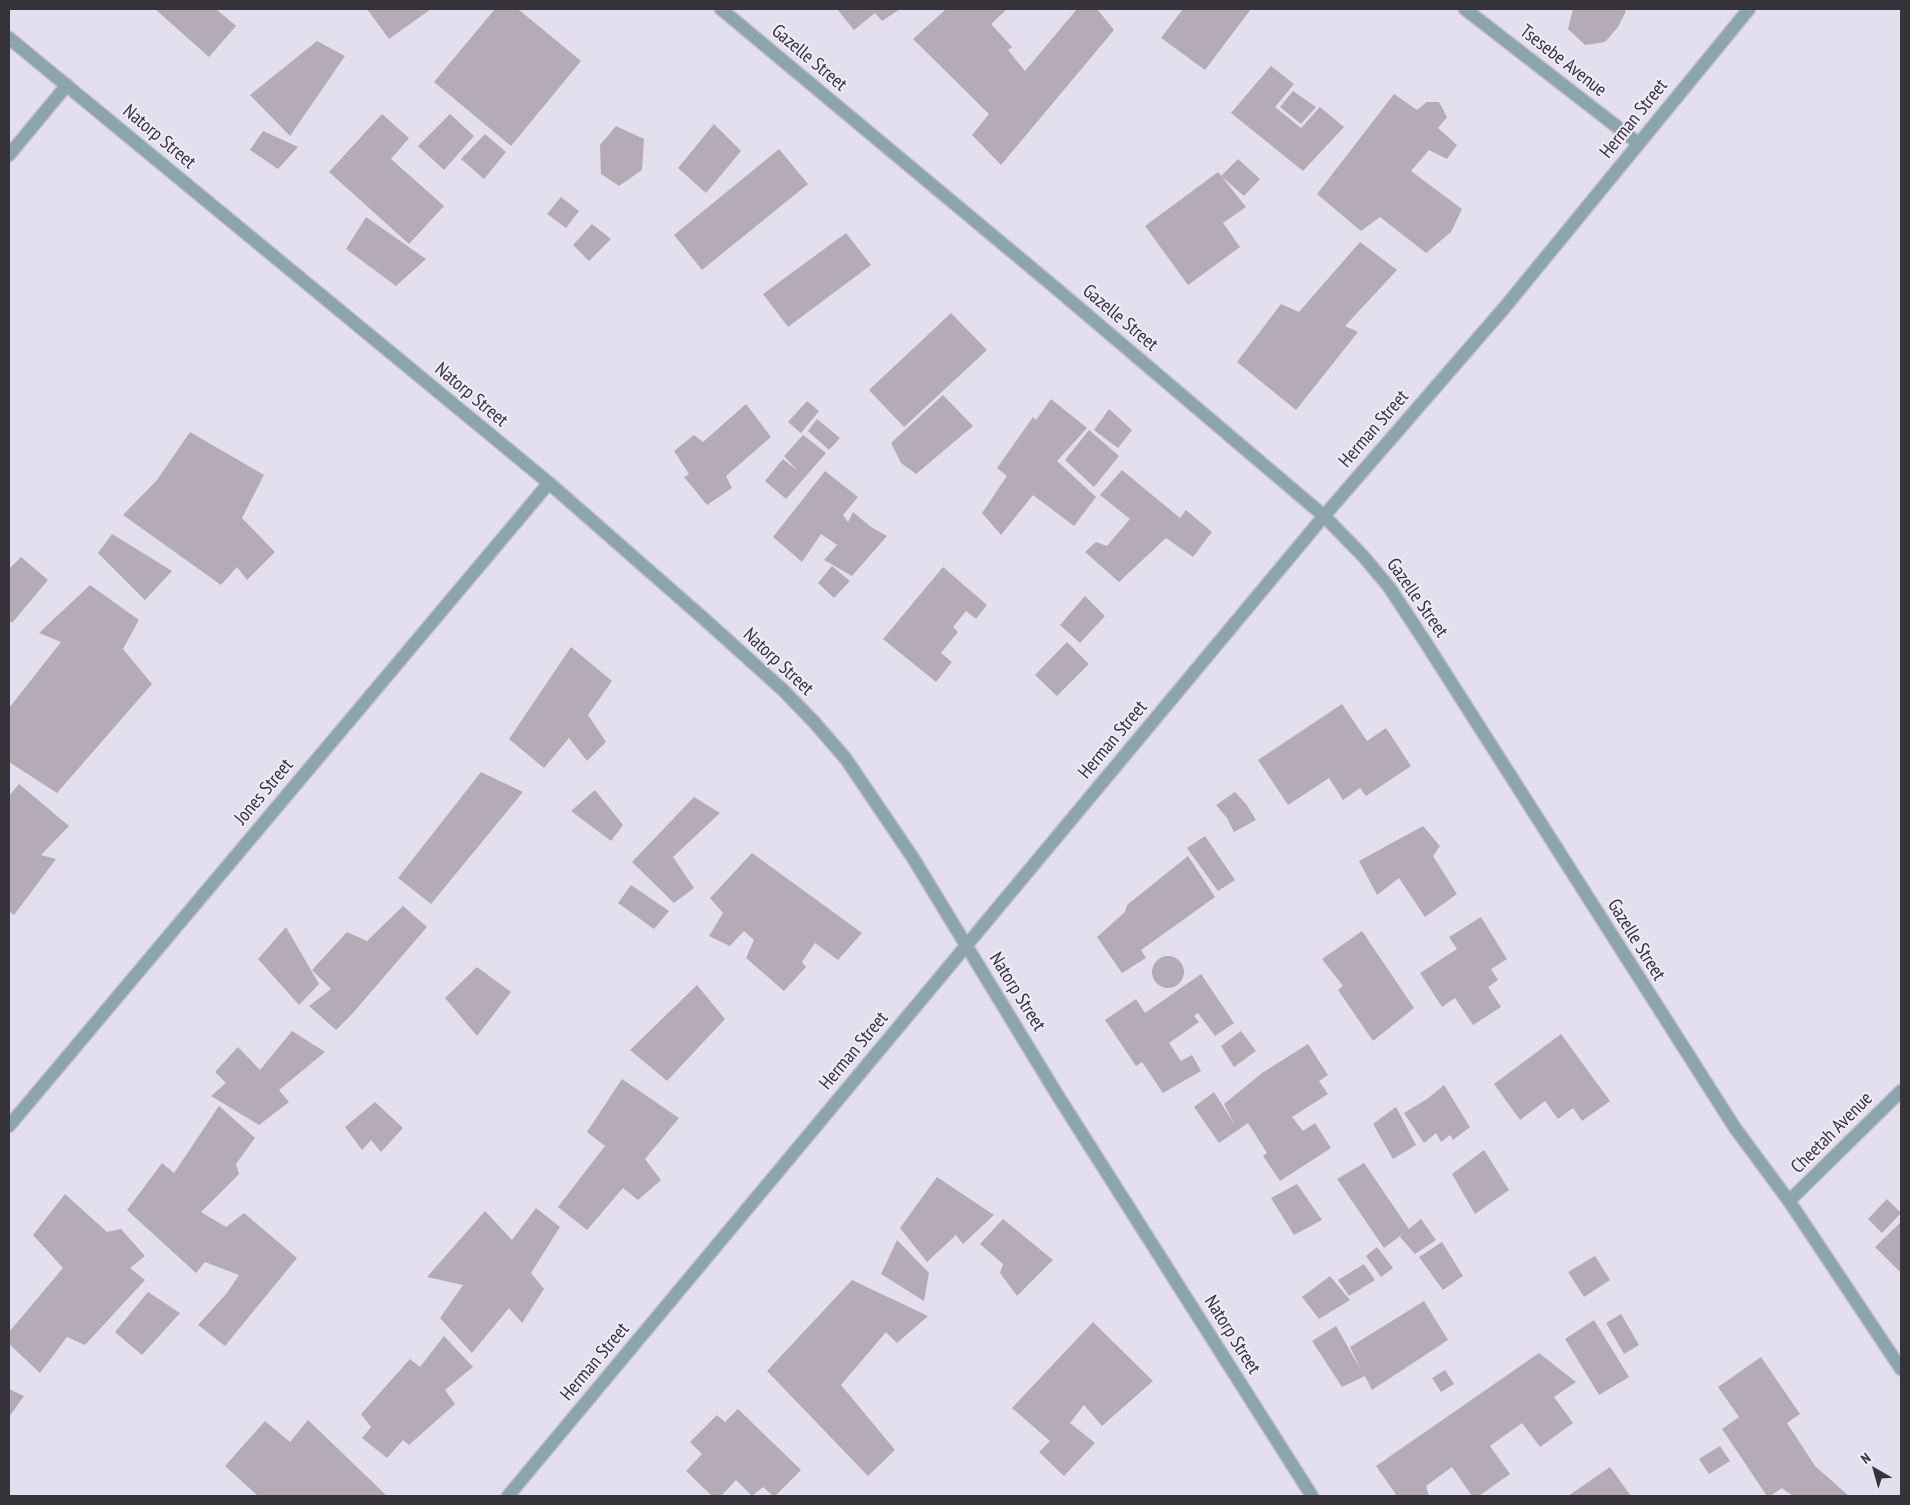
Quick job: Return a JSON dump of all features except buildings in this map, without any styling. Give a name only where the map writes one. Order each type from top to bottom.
[{"type":"street","name":"Gazelle Street","points":[[721,9],[1324,516],[1389,587],[1735,1128],[1789,1201],[1901,1368]]},
{"type":"street","name":"Tsesebe Avenue","points":[[1465,9],[1638,143]]},
{"type":"street","name":"Herman Street","points":[[508,1496],[1324,516],[1505,307],[1749,9]]},
{"type":"street","name":"Natorp Street","points":[[9,38],[548,483],[783,690],[814,722],[846,759],[913,858],[1068,1112],[1312,1496]]},
{"type":"street","points":[[9,155],[67,85]]},
{"type":"street","name":"Jones Street","points":[[9,1126],[548,483]]},
{"type":"street","name":"Cheetah Avenue","points":[[1789,1201],[1901,1091]]}]
